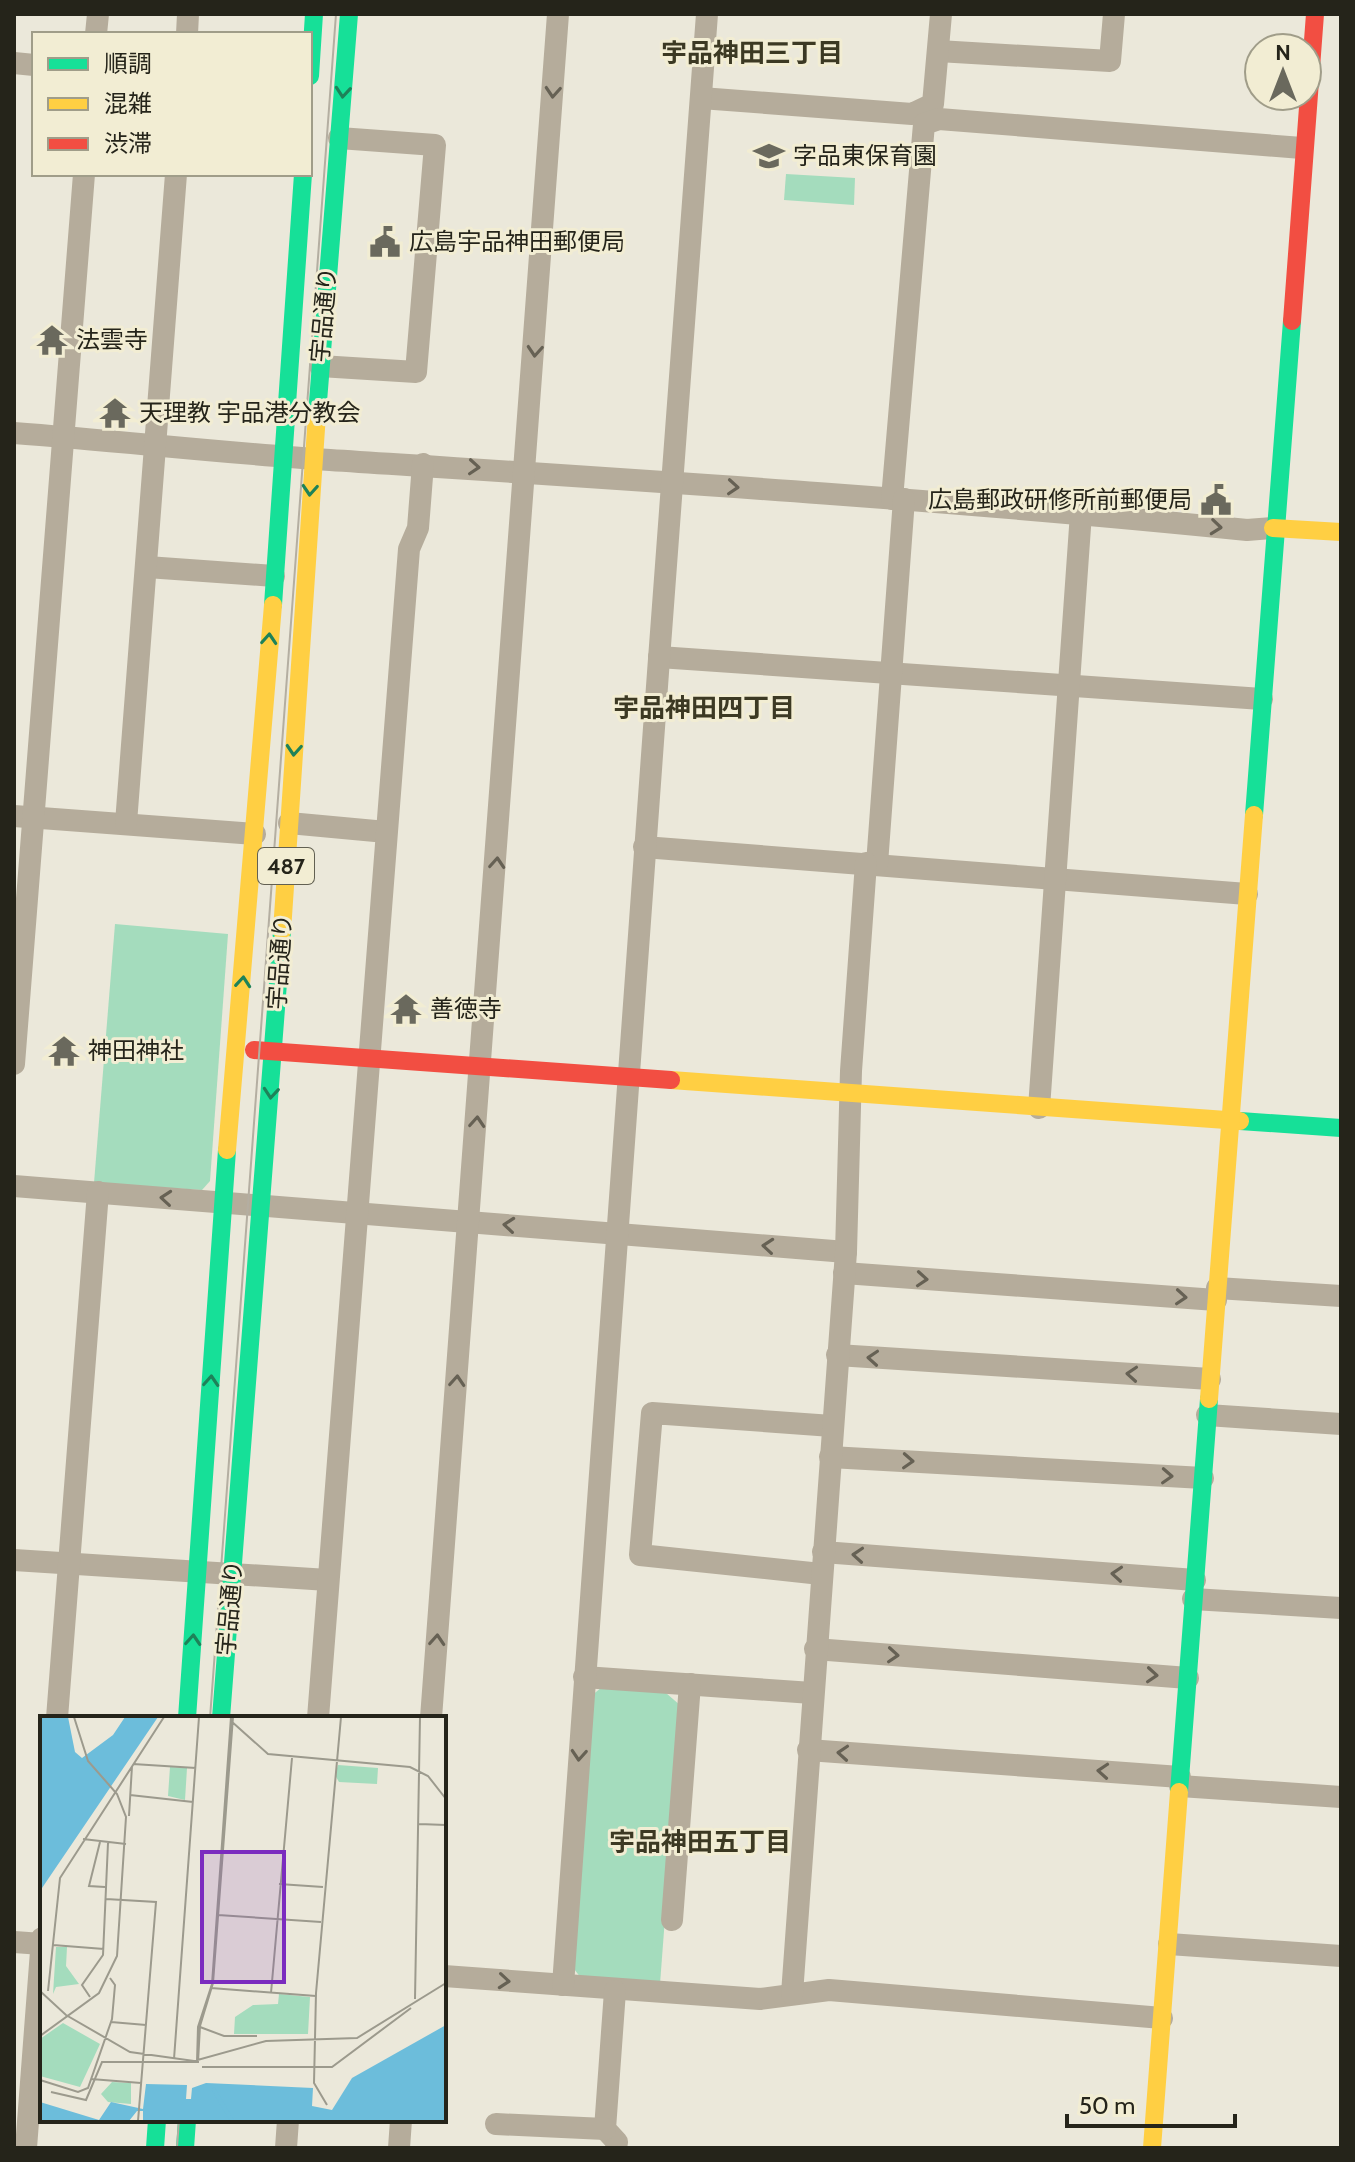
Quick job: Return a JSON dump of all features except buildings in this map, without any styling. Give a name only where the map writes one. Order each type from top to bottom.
[{"type":"main road","points":[[312,45],[314,14]]},
{"type":"main road","name":"宇品通り","points":[[221,1716],[274,1052],[313,459],[349,14]]},
{"type":"main road","points":[[1152,2148],[1302,148],[1315,14]]},
{"type":"main road","name":"宇品通り","points":[[187,1716],[223,1202],[255,834],[303,176]]},
{"type":"main road","points":[[1273,528],[1341,532]]},
{"type":"main road","points":[[238,1049],[1341,1128]]},
{"type":"main road","points":[[155,2148],[157,2122]]},
{"type":"main road","points":[[185,2148],[187,2122]]},
{"type":"street","points":[[431,1716],[558,14]]},
{"type":"street","points":[[563,1985],[614,1234],[629,1077],[707,14]]},
{"type":"street","points":[[701,98],[912,114],[933,104],[941,14]]},
{"type":"street","points":[[938,51],[1110,61],[1114,14]]},
{"type":"street","points":[[792,1994],[845,1262],[851,1094],[890,673],[898,499],[924,124],[939,119],[1302,148]]},
{"type":"street","points":[[320,366],[416,372],[435,145],[339,138]]},
{"type":"street","points":[[14,1064],[23,816],[62,437],[84,176]]},
{"type":"street","points":[[126,823],[176,176]]},
{"type":"street","points":[[14,433],[313,459],[526,471],[1081,513],[1247,530],[1273,528]]},
{"type":"street","points":[[318,1716],[409,549],[418,528],[423,464]]},
{"type":"street","points":[[1039,1108],[1081,513]]},
{"type":"street","points":[[147,567],[274,576]]},
{"type":"street","points":[[659,657],[1262,699]]},
{"type":"street","points":[[23,816],[255,834]]},
{"type":"street","points":[[289,823],[386,832]]},
{"type":"street","points":[[644,847],[1247,894]]},
{"type":"street","points":[[14,1186],[614,1234],[845,1262],[1217,1294],[1341,1296]]},
{"type":"street","points":[[57,1716],[98,1192]]},
{"type":"street","points":[[837,1355],[1210,1379]]},
{"type":"street","points":[[832,1426],[652,1413],[640,1555],[822,1563],[1194,1590],[1341,1608]]},
{"type":"street","points":[[1207,1415],[1341,1424]]},
{"type":"street","points":[[830,1457],[1203,1478]]},
{"type":"street","points":[[14,1560],[328,1580]]},
{"type":"street","points":[[815,1649],[1188,1678]]},
{"type":"street","points":[[584,1677],[812,1693]]},
{"type":"street","points":[[672,1920],[690,1684]]},
{"type":"street","points":[[808,1750],[1341,1797]]},
{"type":"street","points":[[14,1942],[40,1942]]},
{"type":"street","points":[[1169,1944],[1341,1956]]},
{"type":"street","points":[[26,2148],[40,1968]]},
{"type":"street","points":[[446,1976],[615,1991],[760,1999],[829,1990],[1162,2018]]},
{"type":"street","points":[[496,2124],[610,2139],[615,1991]]},
{"type":"street","points":[[286,2148],[288,2122]]},
{"type":"street","points":[[399,2148],[401,2122]]},
{"type":"green space","points":[[786,174],[855,178],[854,205],[784,200]]},
{"type":"green space","points":[[115,924],[228,934],[210,1181],[202,1190],[94,1183]]},
{"type":"green space","points":[[601,1688],[666,1693],[681,1706],[660,1984],[581,1978],[571,1965],[591,1696]]},
{"type":"tram line","points":[[210,1716],[336,14]]},
{"type":"tram line","points":[[177,2148],[179,2122]]},
{"type":"traffic: fast","points":[[312,45],[314,14]]},
{"type":"traffic: fast","points":[[317,414],[349,14]]},
{"type":"traffic: fast","points":[[273,605],[303,176]]},
{"type":"traffic: fast","points":[[1254,815],[1292,321]]},
{"type":"traffic: fast","points":[[221,1716],[282,931]]},
{"type":"traffic: fast","points":[[1240,1121],[1341,1128]]},
{"type":"traffic: fast","points":[[187,1716],[227,1150]]},
{"type":"traffic: fast","points":[[1179,1792],[1209,1399]]},
{"type":"traffic: fast","points":[[155,2148],[157,2122]]},
{"type":"traffic: fast","points":[[185,2148],[187,2122]]},
{"type":"traffic: slow","points":[[282,931],[317,414]]},
{"type":"traffic: slow","points":[[1273,528],[1341,532]]},
{"type":"traffic: slow","points":[[227,1150],[273,605]]},
{"type":"traffic: slow","points":[[1209,1399],[1254,815]]},
{"type":"traffic: slow","points":[[671,1080],[1240,1121]]},
{"type":"traffic: slow","points":[[1152,2148],[1179,1792]]},
{"type":"traffic: jam","points":[[1292,321],[1315,14]]},
{"type":"traffic: jam","points":[[254,1050],[671,1080]]},
{"type":"place","name":"字品東保育園","points":[[769,156]]},
{"type":"place","name":"広島宇品神田郵便局","points":[[385,242]]},
{"type":"place","name":"法雲寺","points":[[52,340]]},
{"type":"place","name":"天理教 宇品港分教会","points":[[115,413]]},
{"type":"place","name":"広島郵政研修所前郵便局","points":[[1216,500]]},
{"type":"place","name":"善徳寺","points":[[406,1009]]},
{"type":"place","name":"神田神社","points":[[64,1051]]},
{"type":"district","name":"宇品神田三丁目","points":[[752,53]]},
{"type":"district","name":"宇品神田四丁目","points":[[704,708]]},
{"type":"district","name":"宇品神田五丁目","points":[[700,1842]]}]
